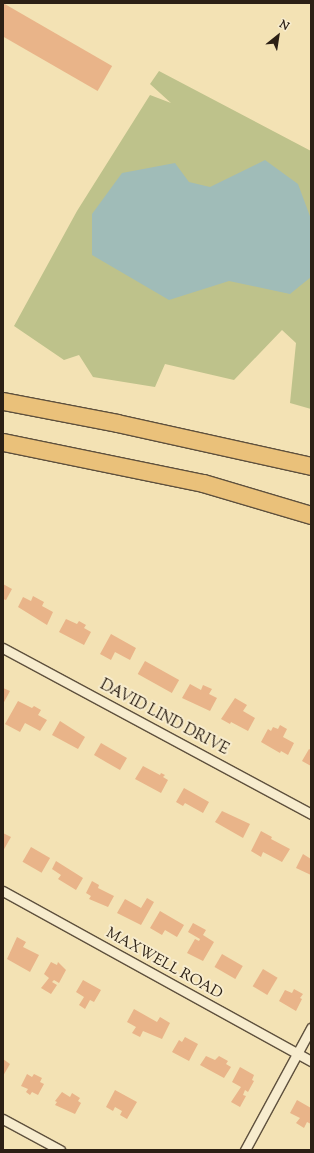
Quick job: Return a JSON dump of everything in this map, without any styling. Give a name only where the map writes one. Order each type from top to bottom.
[{"type":"highway","points":[[3,401],[117,423],[311,466]]},
{"type":"highway","points":[[3,442],[203,483],[311,515]]},
{"type":"street","name":"DAVID LIND DRIVE","points":[[3,648],[311,814]]},
{"type":"street","name":"MAXWELL ROAD","points":[[3,892],[311,1061]]},
{"type":"street","points":[[245,1150],[311,1028]]},
{"type":"street","points":[[3,1119],[60,1150]]},
{"type":"green space","points":[[159,71],[311,151],[311,409],[290,403],[296,343],[282,330],[234,380],[165,364],[155,387],[93,377],[79,355],[64,360],[14,326],[77,211],[150,95],[171,103],[150,84]]},
{"type":"water","points":[[265,160],[298,184],[311,219],[311,277],[290,294],[229,281],[169,300],[92,255],[92,214],[122,173],[175,163],[189,182],[210,187]]},
{"type":"building","points":[[3,3],[112,66],[98,91],[3,36]]},
{"type":"building","points":[[3,584],[12,589],[6,600],[3,599]]},
{"type":"building","points":[[33,596],[44,602],[42,606],[53,612],[47,625],[18,607],[23,597],[31,601]]},
{"type":"building","points":[[66,619],[77,624],[79,621],[86,625],[84,628],[91,632],[84,645],[59,632]]},
{"type":"building","points":[[111,634],[136,648],[130,660],[115,652],[111,660],[100,654]]},
{"type":"building","points":[[145,661],[179,680],[172,693],[138,674]]},
{"type":"building","points":[[190,684],[201,690],[203,685],[212,689],[209,694],[217,698],[210,711],[182,698]]},
{"type":"building","points":[[3,688],[10,691],[3,704]]},
{"type":"building","points":[[235,698],[247,705],[243,711],[255,718],[248,731],[231,722],[230,724],[221,719]]},
{"type":"building","points":[[18,701],[32,708],[34,706],[41,710],[38,715],[47,720],[40,731],[25,723],[20,732],[5,724]]},
{"type":"building","points":[[60,721],[85,737],[78,749],[52,735]]},
{"type":"building","points":[[280,725],[287,729],[283,737],[294,743],[288,755],[281,751],[280,753],[261,742],[268,729],[271,731],[273,727],[278,729]]},
{"type":"building","points":[[101,743],[127,758],[120,770],[94,755]]},
{"type":"building","points":[[309,749],[311,750],[311,766],[302,761]]},
{"type":"building","points":[[143,766],[160,775],[161,773],[165,775],[163,777],[168,780],[161,793],[135,779]]},
{"type":"building","points":[[184,788],[209,802],[203,813],[185,803],[183,806],[176,802]]},
{"type":"building","points":[[222,811],[250,824],[243,838],[215,822]]},
{"type":"building","points":[[261,831],[272,837],[271,839],[290,849],[282,862],[263,852],[261,857],[251,851]]},
{"type":"building","points":[[3,833],[11,837],[3,851]]},
{"type":"building","points":[[31,847],[50,858],[42,873],[22,862]]},
{"type":"building","points":[[303,854],[311,859],[311,875],[296,868]]},
{"type":"building","points":[[56,861],[83,878],[76,890],[58,879],[61,875],[52,869]]},
{"type":"building","points":[[92,881],[99,885],[98,888],[114,896],[108,907],[89,899],[91,896],[86,893]]},
{"type":"building","points":[[147,898],[154,902],[141,925],[117,913],[125,899],[141,908]]},
{"type":"building","points":[[160,911],[184,925],[177,937],[165,930],[162,935],[150,928]]},
{"type":"building","points":[[193,923],[206,930],[203,935],[214,942],[203,961],[187,953],[195,939],[199,941],[200,939],[188,932]]},
{"type":"building","points":[[17,937],[26,942],[23,947],[39,955],[30,972],[7,959]]},
{"type":"building","points":[[222,954],[243,966],[235,979],[214,967]]},
{"type":"building","points":[[51,962],[57,965],[58,962],[66,970],[59,983],[54,980],[52,982],[57,985],[51,994],[41,988],[49,978],[44,974]]},
{"type":"building","points":[[263,969],[278,978],[267,995],[253,986]]},
{"type":"building","points":[[83,980],[101,990],[94,1002],[90,1000],[85,1009],[79,1005],[84,997],[76,992]]},
{"type":"building","points":[[294,989],[303,994],[300,998],[302,999],[296,1011],[279,1001],[285,990],[292,993]]},
{"type":"building","points":[[134,1009],[157,1022],[160,1017],[170,1023],[162,1039],[143,1031],[140,1037],[132,1033],[136,1027],[127,1022]]},
{"type":"building","points":[[185,1037],[198,1044],[189,1061],[172,1052],[179,1040],[182,1042]]},
{"type":"building","points":[[206,1056],[215,1060],[219,1056],[228,1061],[226,1064],[231,1067],[224,1078],[200,1065]]},
{"type":"building","points":[[3,1059],[10,1064],[3,1076]]},
{"type":"building","points":[[240,1067],[254,1075],[252,1080],[254,1081],[248,1092],[245,1090],[243,1095],[246,1096],[240,1107],[231,1102],[241,1087],[232,1082]]},
{"type":"building","points":[[27,1074],[32,1077],[34,1074],[42,1078],[40,1082],[44,1084],[38,1095],[32,1092],[30,1095],[26,1092],[28,1089],[21,1086]]},
{"type":"building","points":[[115,1090],[137,1102],[127,1119],[120,1115],[122,1111],[115,1107],[113,1111],[106,1107]]},
{"type":"building","points":[[62,1092],[70,1097],[72,1093],[80,1098],[78,1101],[81,1103],[75,1114],[55,1105],[57,1102],[55,1101]]},
{"type":"building","points":[[297,1100],[311,1108],[311,1124],[307,1122],[304,1128],[296,1123],[300,1118],[290,1113]]}]
